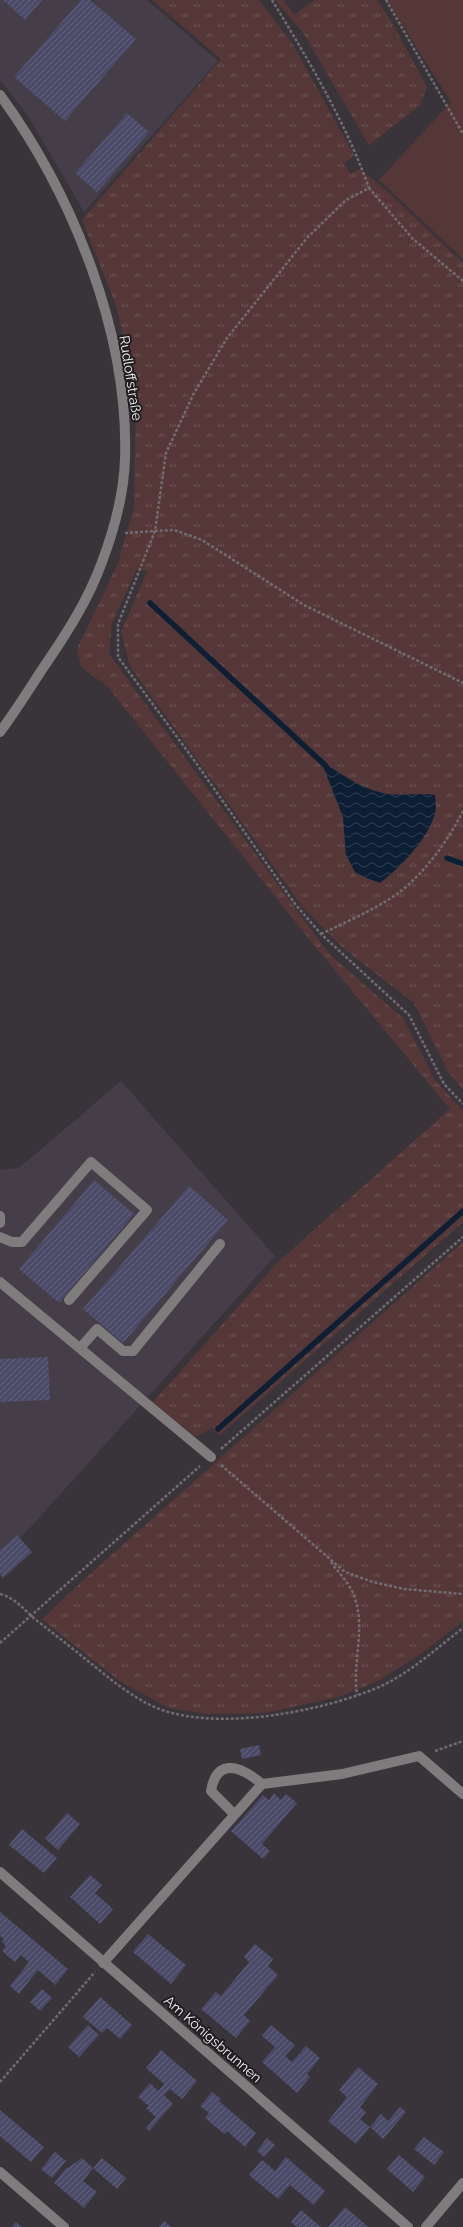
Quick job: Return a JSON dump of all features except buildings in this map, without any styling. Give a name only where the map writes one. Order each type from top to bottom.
[{"type":"street","name":"Rudloffstraße","points":[[0,95],[37,150],[58,189],[94,277],[106,317],[123,403],[125,432],[125,462],[120,498],[111,534],[89,594],[66,633],[0,732]]},
{"type":"street","points":[[0,1237],[12,1242],[22,1242],[91,1162],[147,1210],[70,1300]]},
{"type":"street","points":[[0,1216],[0,1223]]},
{"type":"street","points":[[80,1348],[97,1329],[122,1351],[133,1350],[220,1244]]},
{"type":"street","points":[[0,1282],[211,1457]]},
{"type":"street","points":[[104,1963],[262,1784],[342,1774],[419,1756],[463,1794]]},
{"type":"street","points":[[234,1814],[211,1791],[213,1778],[222,1770],[231,1768],[243,1770],[262,1784]]},
{"type":"street","name":"Am Königsbrunnen","points":[[0,1872],[408,2227]]},
{"type":"street","points":[[0,2172],[64,2227]]},
{"type":"street","points":[[426,2227],[463,2183]]},
{"type":"path","points":[[272,0],[317,76],[355,150],[368,188],[413,239],[463,281]]},
{"type":"path","points":[[386,0],[463,134]]},
{"type":"path","points":[[368,188],[346,200],[307,238],[226,338],[194,393],[166,453],[155,532],[118,624],[118,658],[194,760],[296,904],[322,934],[409,1014],[444,1084],[463,1104]]},
{"type":"path","points":[[111,534],[174,530],[202,540],[304,604],[463,682]]},
{"type":"path","points":[[322,934],[397,893],[430,862],[450,836],[463,811]]},
{"type":"path","points":[[0,1643],[463,1237]]},
{"type":"path","points":[[211,1457],[329,1560],[345,1572],[373,1582],[404,1589],[463,1594]]},
{"type":"path","points":[[329,1560],[352,1591],[359,1610],[360,1642],[355,1683],[357,1695]]},
{"type":"path","points":[[0,1594],[11,1597],[31,1616],[116,1683],[150,1705],[186,1716],[227,1718],[278,1715],[333,1704],[380,1686],[416,1664],[463,1628]]},
{"type":"path","points":[[419,1756],[455,1745],[463,1741]]},
{"type":"path","points":[[0,2082],[104,1963]]},
{"type":"shaded area","points":[[0,0],[147,0],[218,61],[84,212],[28,116],[0,80]]},
{"type":"shaded area","points":[[121,1081],[275,1256],[0,1561],[0,1170],[19,1168]]},
{"type":"green space","points":[[152,0],[259,0],[292,43],[354,155],[344,164],[351,174],[359,169],[380,185],[463,263],[463,1090],[448,1072],[414,1003],[343,948],[301,905],[130,666],[121,632],[147,571],[137,569],[112,623],[109,654],[329,954],[403,1018],[435,1080],[463,1111],[463,1222],[220,1435],[212,1428],[196,1437],[153,1402],[277,1263],[450,1109],[305,934],[107,686],[81,667],[77,649],[118,563],[134,507],[136,393],[116,305],[82,220],[221,59]],"holes":[[[322,762],[362,786],[380,792],[389,794],[435,795],[346,855],[343,817]]]},
{"type":"green space","points":[[275,0],[283,0],[294,15],[315,0],[377,0],[391,21],[427,87],[420,105],[369,145],[302,31]]},
{"type":"green space","points":[[387,0],[463,0],[463,259],[379,180],[451,102]]},
{"type":"green space","points":[[463,1242],[463,1621],[418,1656],[378,1681],[339,1697],[265,1713],[206,1714],[169,1708],[118,1680],[42,1619],[90,1574]]},
{"type":"water","points":[[321,761],[353,781],[379,792],[393,795],[435,795],[436,811],[427,832],[405,861],[380,883],[356,874],[346,855],[343,817]]},
{"type":"waterway","points":[[150,603],[326,766]]},
{"type":"waterway","points":[[447,858],[463,864]]},
{"type":"waterway","points":[[218,1429],[463,1211]]}]
